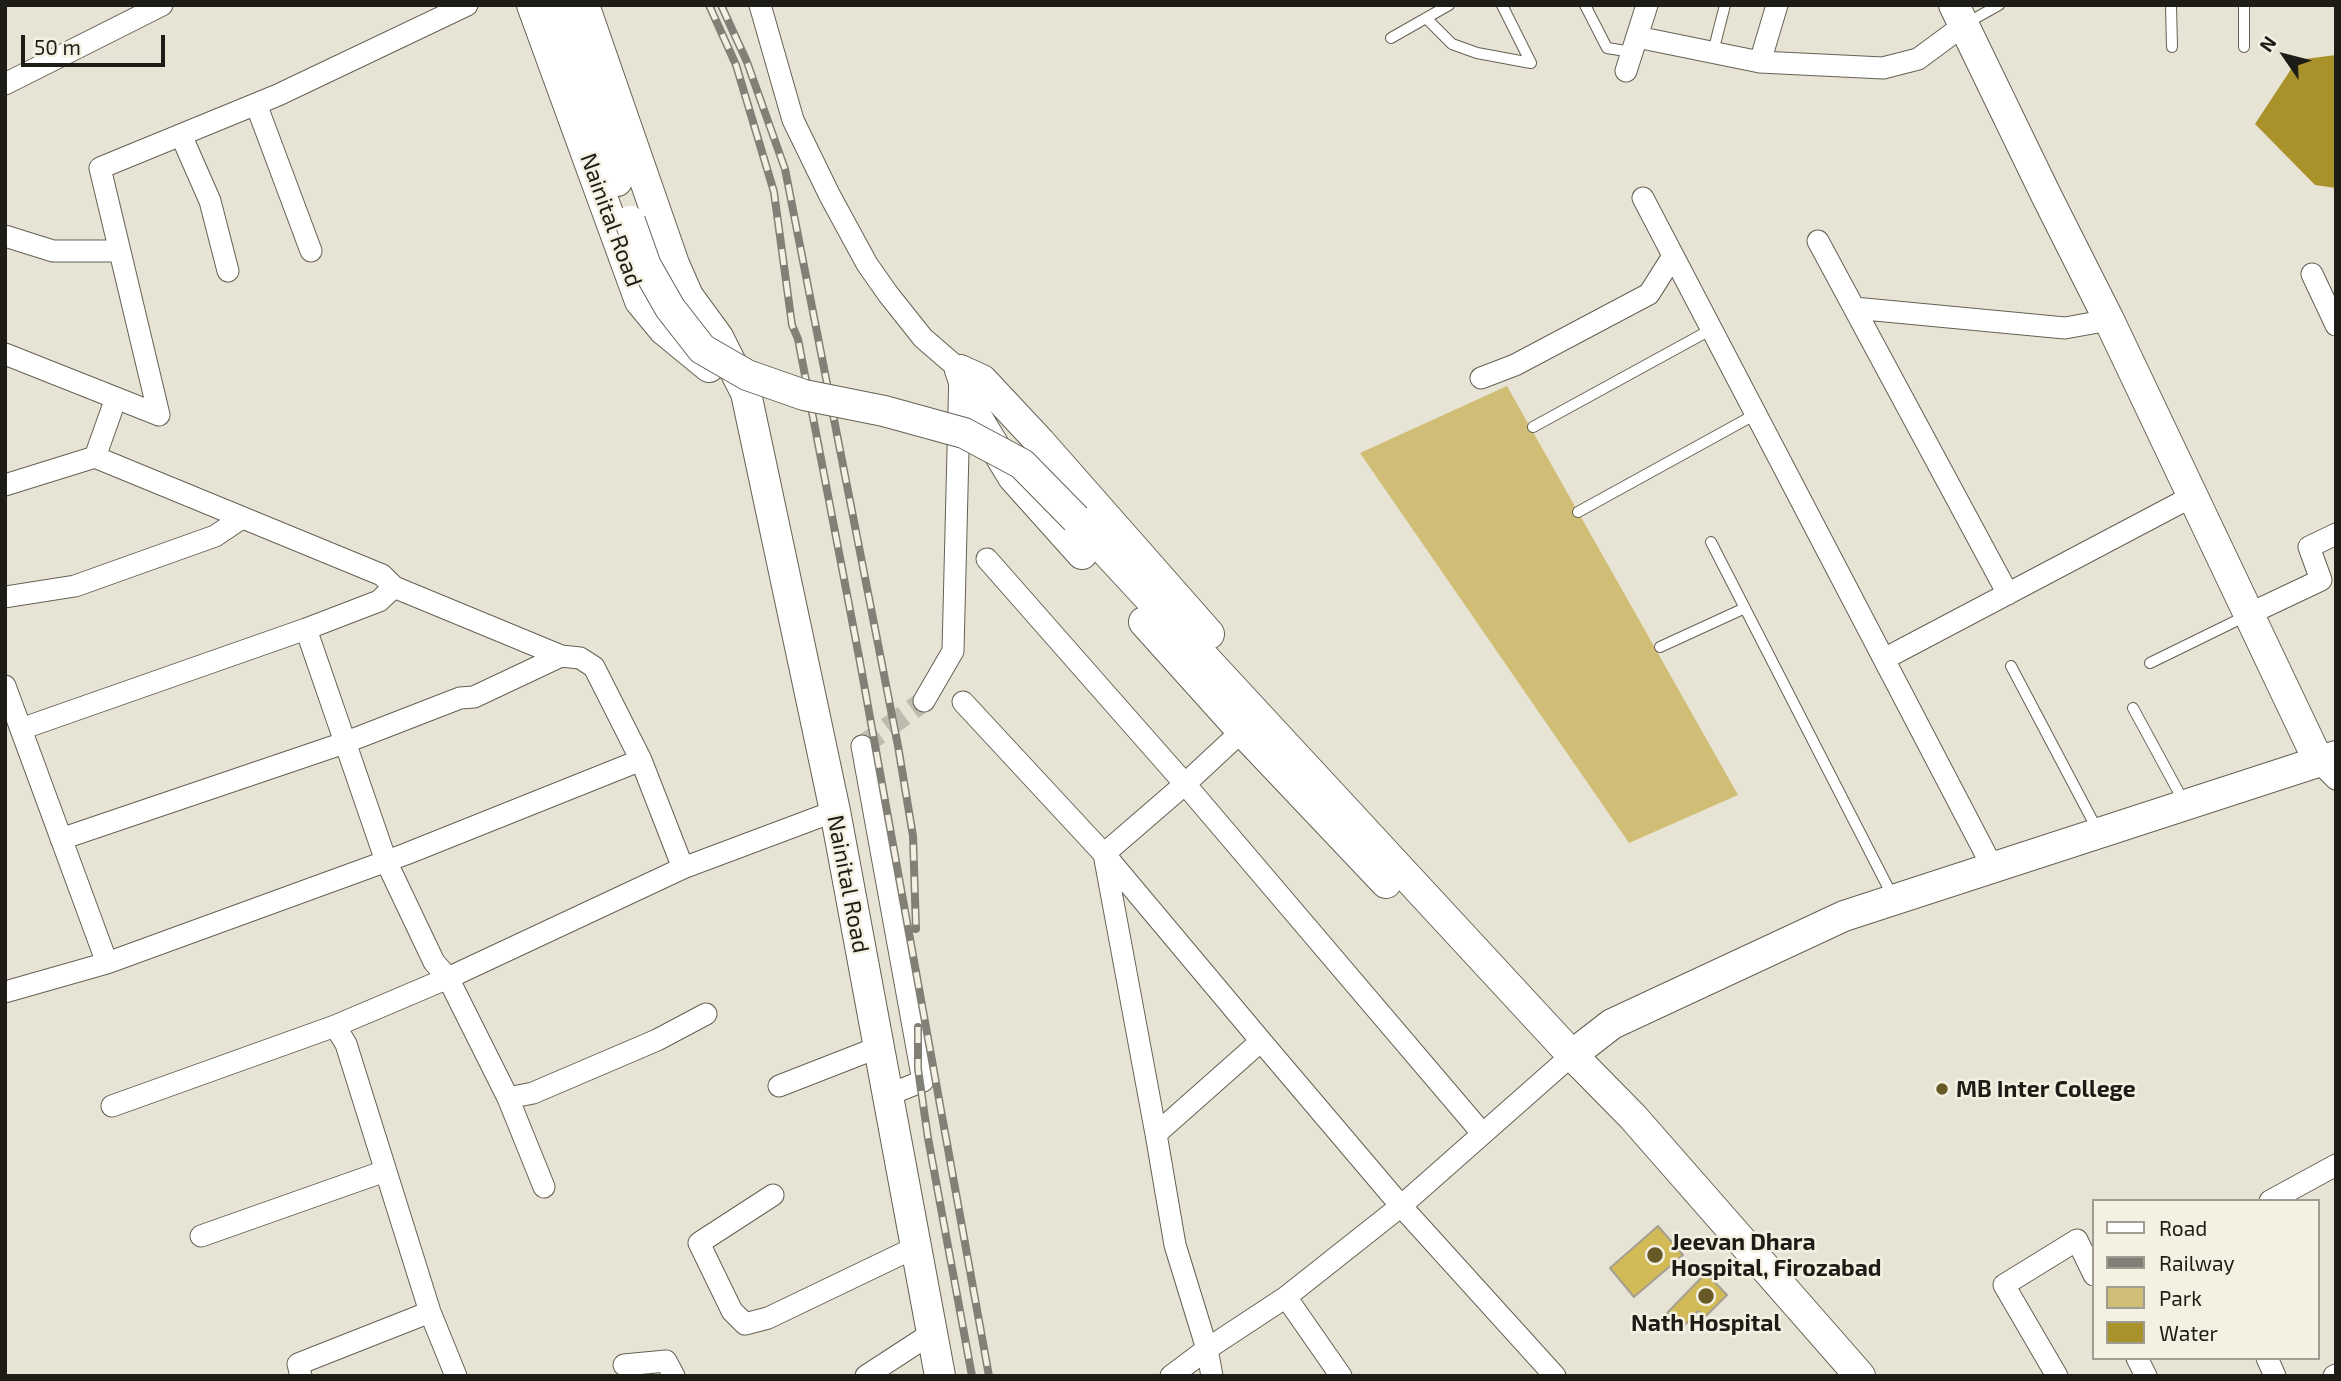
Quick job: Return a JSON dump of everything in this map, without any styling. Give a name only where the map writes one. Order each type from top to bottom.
[{"type":"street","points":[[5,84],[162,5]]},
{"type":"street","points":[[5,354],[159,415],[100,169],[256,104],[467,5]]},
{"type":"street","name":"Nainital Road","points":[[532,5],[640,301],[664,330],[693,355],[746,393]]},
{"type":"street","name":"Nainital Road","points":[[558,5],[646,266],[670,309],[702,349],[747,376],[792,391],[884,411],[964,433],[1022,464],[1546,1024]]},
{"type":"street","name":"Nainital Road","points":[[584,5],[674,264],[688,296],[718,337],[746,393],[835,811],[940,1376]]},
{"type":"street","points":[[760,5],[793,120],[830,196],[867,264],[888,295],[923,338],[960,370],[982,380],[1319,758],[1526,974],[1546,1024],[1572,1055],[1633,1117],[1860,1376]]},
{"type":"street","points":[[1171,1376],[1286,1297],[1401,1206],[1572,1055],[1612,1024],[1844,916],[2186,805],[2330,766],[2249,614],[2109,320],[1959,15],[1918,59],[1883,68],[1760,62],[1713,52],[1632,53],[1647,5]]},
{"type":"street","points":[[1760,62],[1777,5]]},
{"type":"street","points":[[256,104],[310,251]]},
{"type":"street","points":[[181,135],[210,201],[229,271]]},
{"type":"street","points":[[1643,198],[1993,868]]},
{"type":"street","points":[[5,236],[53,251],[119,251]]},
{"type":"street","points":[[1818,241],[2008,594]]},
{"type":"street","points":[[1481,378],[1515,365],[1649,294],[1673,256]]},
{"type":"street","points":[[2312,274],[2336,325]]},
{"type":"street","points":[[1854,307],[2065,328],[2109,320]]},
{"type":"street","points":[[693,355],[718,337]]},
{"type":"street","points":[[924,701],[953,652],[960,370]]},
{"type":"street","points":[[960,370],[976,415],[1013,477],[1242,731],[1510,1014],[1546,1024]]},
{"type":"street","points":[[94,457],[116,398]]},
{"type":"street","points":[[5,485],[94,457],[382,575],[394,587],[561,656],[580,658],[594,667],[641,760],[683,868]]},
{"type":"street","points":[[1884,659],[2193,496]]},
{"type":"street","points":[[5,597],[75,586],[215,536],[242,518]]},
{"type":"street","points":[[2249,614],[2321,580],[2309,547],[2336,534]]},
{"type":"street","points":[[987,559],[1185,784],[1482,1133]]},
{"type":"street","points":[[21,729],[306,629],[379,601],[394,587]]},
{"type":"street","points":[[306,629],[386,861],[434,961],[448,978],[508,1098],[544,1187]]},
{"type":"street","points":[[61,839],[344,743],[460,698],[474,697],[561,656]]},
{"type":"street","points":[[5,686],[107,963]]},
{"type":"street","points":[[963,702],[1104,854],[1401,1206],[1555,1376]]},
{"type":"street","points":[[1104,854],[1242,731]]},
{"type":"street","points":[[862,747],[923,1081],[888,1095]]},
{"type":"street","points":[[5,992],[107,963],[386,861],[641,760]]},
{"type":"street","points":[[111,1106],[335,1026],[448,978],[683,868],[835,811]]},
{"type":"street","points":[[1104,854],[1175,1245],[1207,1349],[1212,1376]]},
{"type":"street","points":[[508,1098],[533,1094],[657,1040],[706,1014]]},
{"type":"street","points":[[335,1026],[346,1044],[430,1312],[456,1376]]},
{"type":"street","points":[[1156,1134],[1261,1041]]},
{"type":"street","points":[[779,1086],[879,1047]]},
{"type":"street","points":[[2274,1199],[2336,1165]]},
{"type":"street","points":[[201,1236],[385,1171]]},
{"type":"street","points":[[773,1195],[699,1243],[732,1311],[745,1324],[768,1318],[916,1247]]},
{"type":"street","points":[[2057,1376],[2004,1285],[2077,1240],[2092,1271]]},
{"type":"street","points":[[1286,1297],[1341,1376]]},
{"type":"street","points":[[301,1376],[298,1364],[430,1312]]},
{"type":"street","points":[[866,1376],[932,1333]]},
{"type":"street","points":[[2138,1360],[2146,1376]]},
{"type":"street","points":[[2268,1360],[2275,1376]]},
{"type":"street","points":[[624,1365],[666,1361],[674,1376]]},
{"type":"lane","points":[[1391,37],[1449,5]]},
{"type":"lane","points":[[1426,18],[1452,44],[1477,53],[1531,62],[1502,5]]},
{"type":"lane","points":[[1585,5],[1607,47],[1632,53]]},
{"type":"lane","points":[[1713,52],[1725,5]]},
{"type":"lane","points":[[1959,15],[1999,5]]},
{"type":"lane","points":[[2171,5],[2172,47]]},
{"type":"lane","points":[[2244,5],[2244,47]]},
{"type":"lane","points":[[1533,427],[1712,329]]},
{"type":"lane","points":[[1578,512],[1756,414]]},
{"type":"lane","points":[[1711,542],[1895,900]]},
{"type":"lane","points":[[1660,647],[1745,608]]},
{"type":"lane","points":[[2150,663],[2249,614]]},
{"type":"lane","points":[[2011,666],[2099,833]]},
{"type":"lane","points":[[2133,708],[2186,805]]},
{"type":"green space","points":[[1507,386],[1738,795],[1629,843],[1360,453]]},
{"type":"water","points":[[2336,55],[2336,188],[2315,185],[2255,124],[2297,60]]},
{"type":"building","points":[[1658,1226],[1683,1255],[1634,1297],[1610,1268]]},
{"type":"building","points":[[1706,1273],[1727,1295],[1705,1317],[1698,1311],[1682,1328],[1667,1313]]},
{"type":"tunnel","points":[[862,746],[924,701]]},
{"type":"railway","points":[[709,5],[736,65],[774,192],[792,325],[798,339],[860,662],[989,1376]]},
{"type":"railway","points":[[721,5],[747,62],[785,169],[898,746],[913,836],[916,929]]},
{"type":"railway","points":[[918,1027],[918,1069],[928,1138],[972,1376]]},
{"type":"place","name":"MB Inter College","points":[[1942,1089]]},
{"type":"place","name":"Jeevan Dhara Hospital, Firozabad","points":[[1655,1255]]},
{"type":"place","name":"Nath Hospital","points":[[1706,1296]]}]
